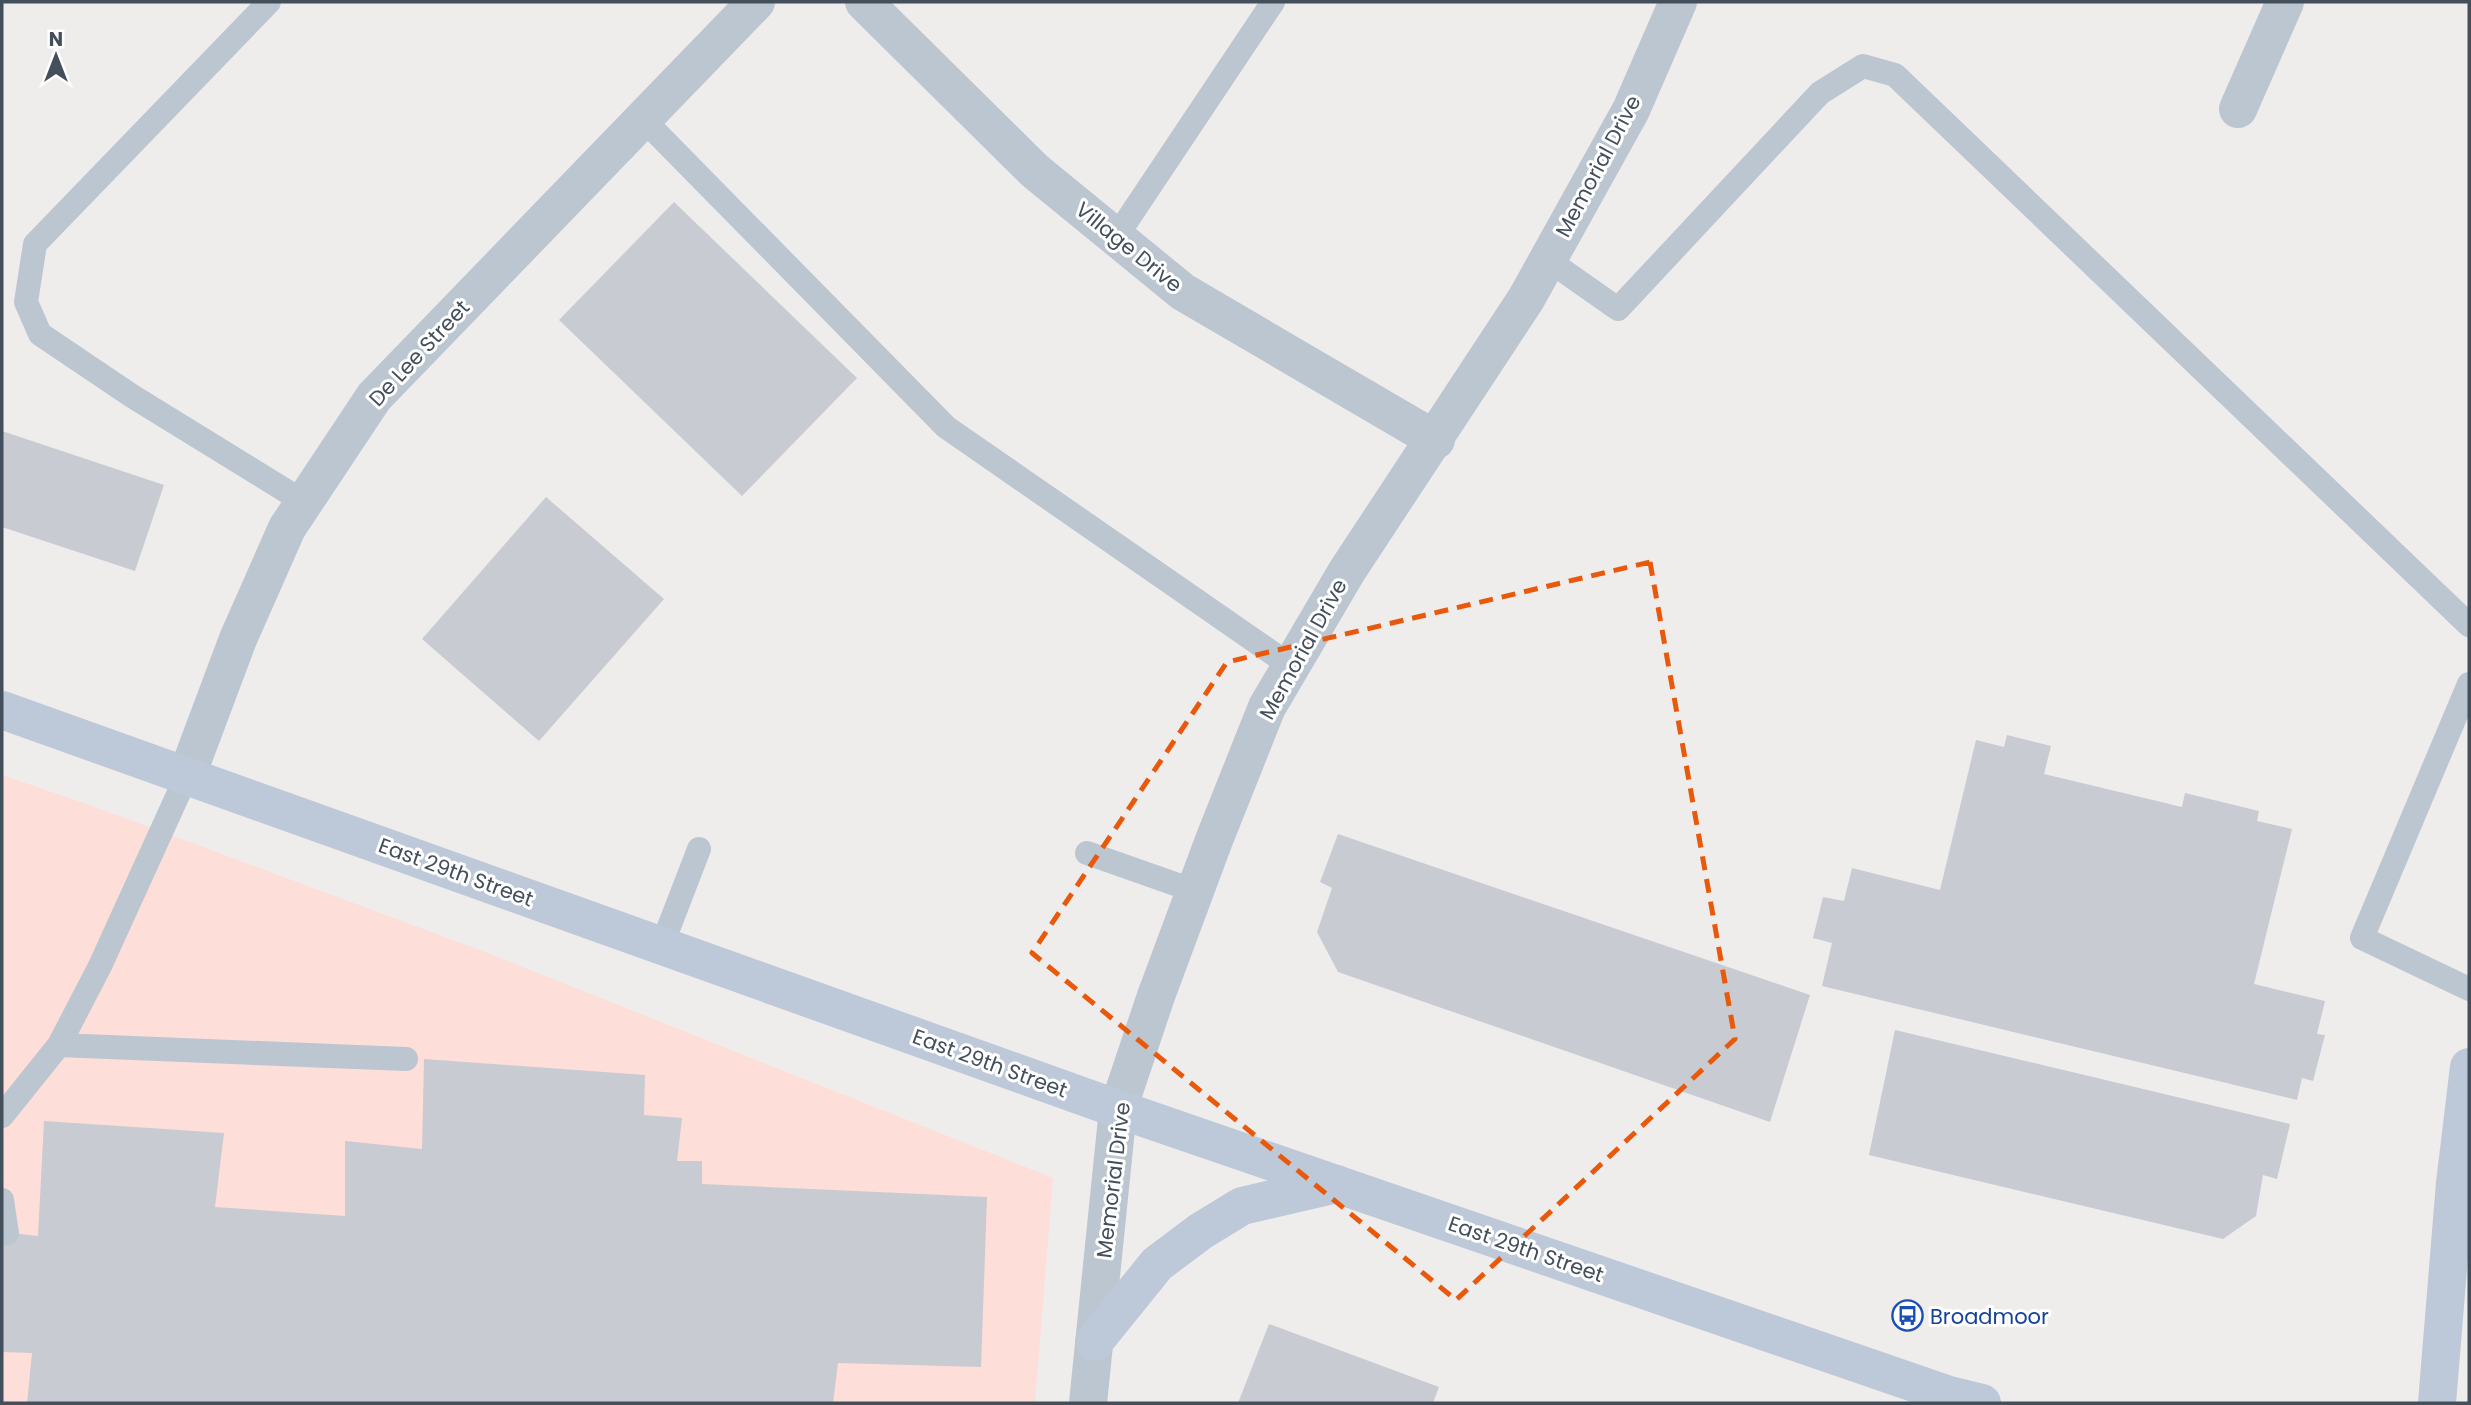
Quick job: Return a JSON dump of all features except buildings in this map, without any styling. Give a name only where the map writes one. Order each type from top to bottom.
[{"type":"main road","name":"East 29th Street","points":[[2,710],[1118,1109],[1949,1395],[1982,1403]]},
{"type":"main road","points":[[2437,1403],[2455,1183],[2469,1067]]},
{"type":"main road","points":[[1094,1342],[1157,1264],[1201,1231],[1242,1206],[1337,1184]]},
{"type":"street","name":"De Lee Street","points":[[187,775],[238,639],[286,528],[374,397],[756,2]]},
{"type":"street","name":"Village Drive","points":[[863,2],[1035,171],[1183,292],[1436,440]]},
{"type":"street","name":"Memorial Drive","points":[[1088,1403],[1118,1109],[1156,996],[1267,707],[1347,571],[1436,440],[1526,299],[1631,110],[1678,2]]},
{"type":"street","points":[[2238,109],[2285,2]]},
{"type":"lane","points":[[269,2],[35,244],[26,302],[40,334],[132,396],[304,502]]},
{"type":"lane","points":[[1116,237],[1273,2]]},
{"type":"lane","points":[[1548,260],[1618,309],[1820,93],[1863,66],[1895,75],[2469,625]]},
{"type":"lane","points":[[643,118],[946,427],[1291,666]]},
{"type":"lane","points":[[2469,684],[2361,938],[2469,989]]},
{"type":"lane","points":[[2,1116],[59,1045],[100,966],[187,775]]},
{"type":"lane","points":[[662,945],[699,849]]},
{"type":"lane","points":[[1087,853],[1195,891]]},
{"type":"lane","points":[[59,1045],[406,1059]]},
{"type":"lane","points":[[2,1199],[6,1233]]},
{"type":"highlighted area","points":[[1650,562],[1735,1039],[1456,1300],[1032,953],[1227,662]]},
{"type":"shaded area","points":[[2,775],[485,952],[1053,1178],[1035,1403],[2,1403]]},
{"type":"place","name":"Broadmoor","points":[[1907,1316]]}]
